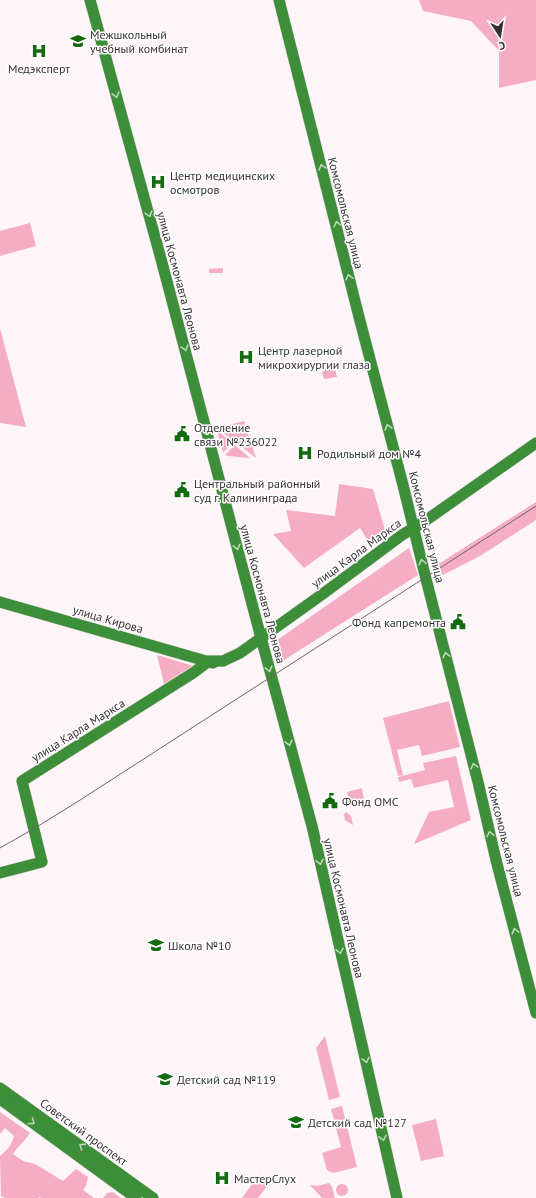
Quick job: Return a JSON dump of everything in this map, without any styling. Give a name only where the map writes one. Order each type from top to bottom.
[{"type":"main road","name":"улица Космонавта Леонова","points":[[90,0],[168,284],[261,640],[312,826],[397,1198]]},
{"type":"main road","name":"Комсомольская улица","points":[[279,0],[359,318],[404,485],[496,860],[536,1013]]},
{"type":"main road","name":"улица Карла Маркса","points":[[0,873],[42,862],[22,781],[209,662],[223,661],[231,658],[261,640],[536,443]]},
{"type":"main road","name":"улица Карла Маркса","points":[[414,530],[536,449]]},
{"type":"main road","name":"улица Кирова","points":[[0,602],[209,662]]},
{"type":"main road","name":"Советский проспект","points":[[0,1088],[153,1198]]},
{"type":"main road","name":"Советский проспект","points":[[0,1099],[136,1198]]},
{"type":"shaded area","points":[[419,0],[536,0],[536,80],[499,88],[499,51],[471,21],[423,11]]},
{"type":"shaded area","points":[[30,223],[36,246],[0,256],[0,231]]},
{"type":"shaded area","points":[[223,268],[223,273],[209,273],[209,269]]},
{"type":"shaded area","points":[[0,328],[26,427],[0,423]]},
{"type":"shaded area","points":[[326,368],[335,369],[337,377],[324,379],[322,373]]},
{"type":"shaded area","points":[[244,421],[256,458],[217,428]]},
{"type":"shaded area","points":[[217,430],[232,443],[224,452],[222,450]]},
{"type":"shaded area","points":[[235,445],[250,458],[225,455]]},
{"type":"shaded area","points":[[339,484],[373,489],[385,530],[368,541],[360,528],[304,568],[273,534],[291,531],[286,510],[335,516]]},
{"type":"shaded area","points":[[536,502],[536,520],[480,556],[435,579],[432,568]]},
{"type":"shaded area","points":[[409,548],[418,575],[284,660],[273,643]]},
{"type":"shaded area","points":[[157,655],[190,665],[192,666],[164,684]]},
{"type":"shaded area","points":[[449,701],[460,747],[422,756],[419,745],[397,750],[403,775],[398,776],[383,718]]},
{"type":"shaded area","points":[[456,756],[471,820],[414,844],[429,812],[454,807],[448,780],[414,788],[411,779],[399,782],[398,777],[425,770],[423,763]]},
{"type":"shaded area","points":[[362,788],[364,800],[350,804],[347,792]]},
{"type":"shaded area","points":[[346,812],[351,816],[353,825],[345,820],[344,814]]},
{"type":"shaded area","points":[[325,1036],[340,1097],[329,1100],[316,1048]]},
{"type":"shaded area","points":[[342,1106],[357,1167],[333,1173],[327,1170],[322,1153],[341,1147],[331,1109]]},
{"type":"shaded area","points":[[0,1112],[30,1133],[13,1154],[23,1161],[35,1164],[63,1181],[76,1169],[88,1177],[86,1186],[83,1190],[94,1198],[5,1198],[1,1196],[0,1156],[9,1147],[14,1136],[5,1128],[0,1134]]},
{"type":"shaded area","points":[[436,1119],[444,1156],[421,1161],[412,1125]]},
{"type":"shaded area","points":[[259,1175],[270,1182],[258,1198],[242,1198]]},
{"type":"shaded area","points":[[329,1183],[332,1187],[335,1198],[322,1198],[310,1185],[317,1186]]},
{"type":"shaded area","points":[[340,1184],[344,1184],[348,1190],[344,1196],[340,1196],[336,1192],[336,1188]]},
{"type":"shaded area","points":[[113,1192],[121,1198],[103,1198],[107,1193]]},
{"type":"tram line","points":[[0,848],[77,802],[536,506]]},
{"type":"place","name":"Межшкольный учебный комбинат","points":[[78,41]]},
{"type":"place","name":"Медэксперт","points":[[39,51]]},
{"type":"place","name":"Центр медицинских осмотров","points":[[158,182]]},
{"type":"place","name":"Центр лазерной микрохирургии глаза","points":[[246,357]]},
{"type":"place","name":"Отделение связи №236022","points":[[182,434]]},
{"type":"place","name":"Родильный дом №4","points":[[305,453]]},
{"type":"place","name":"Центральный районный суд г. Калининграда","points":[[182,490]]},
{"type":"place","name":"Фонд капремонта","points":[[458,622]]},
{"type":"place","name":"Фонд ОМС","points":[[330,801]]},
{"type":"place","name":"Школа №10","points":[[156,945]]},
{"type":"place","name":"Детский сад №119","points":[[165,1079]]},
{"type":"place","name":"Детский сад №127","points":[[296,1122]]},
{"type":"place","name":"МастерСлух","points":[[222,1178]]}]
